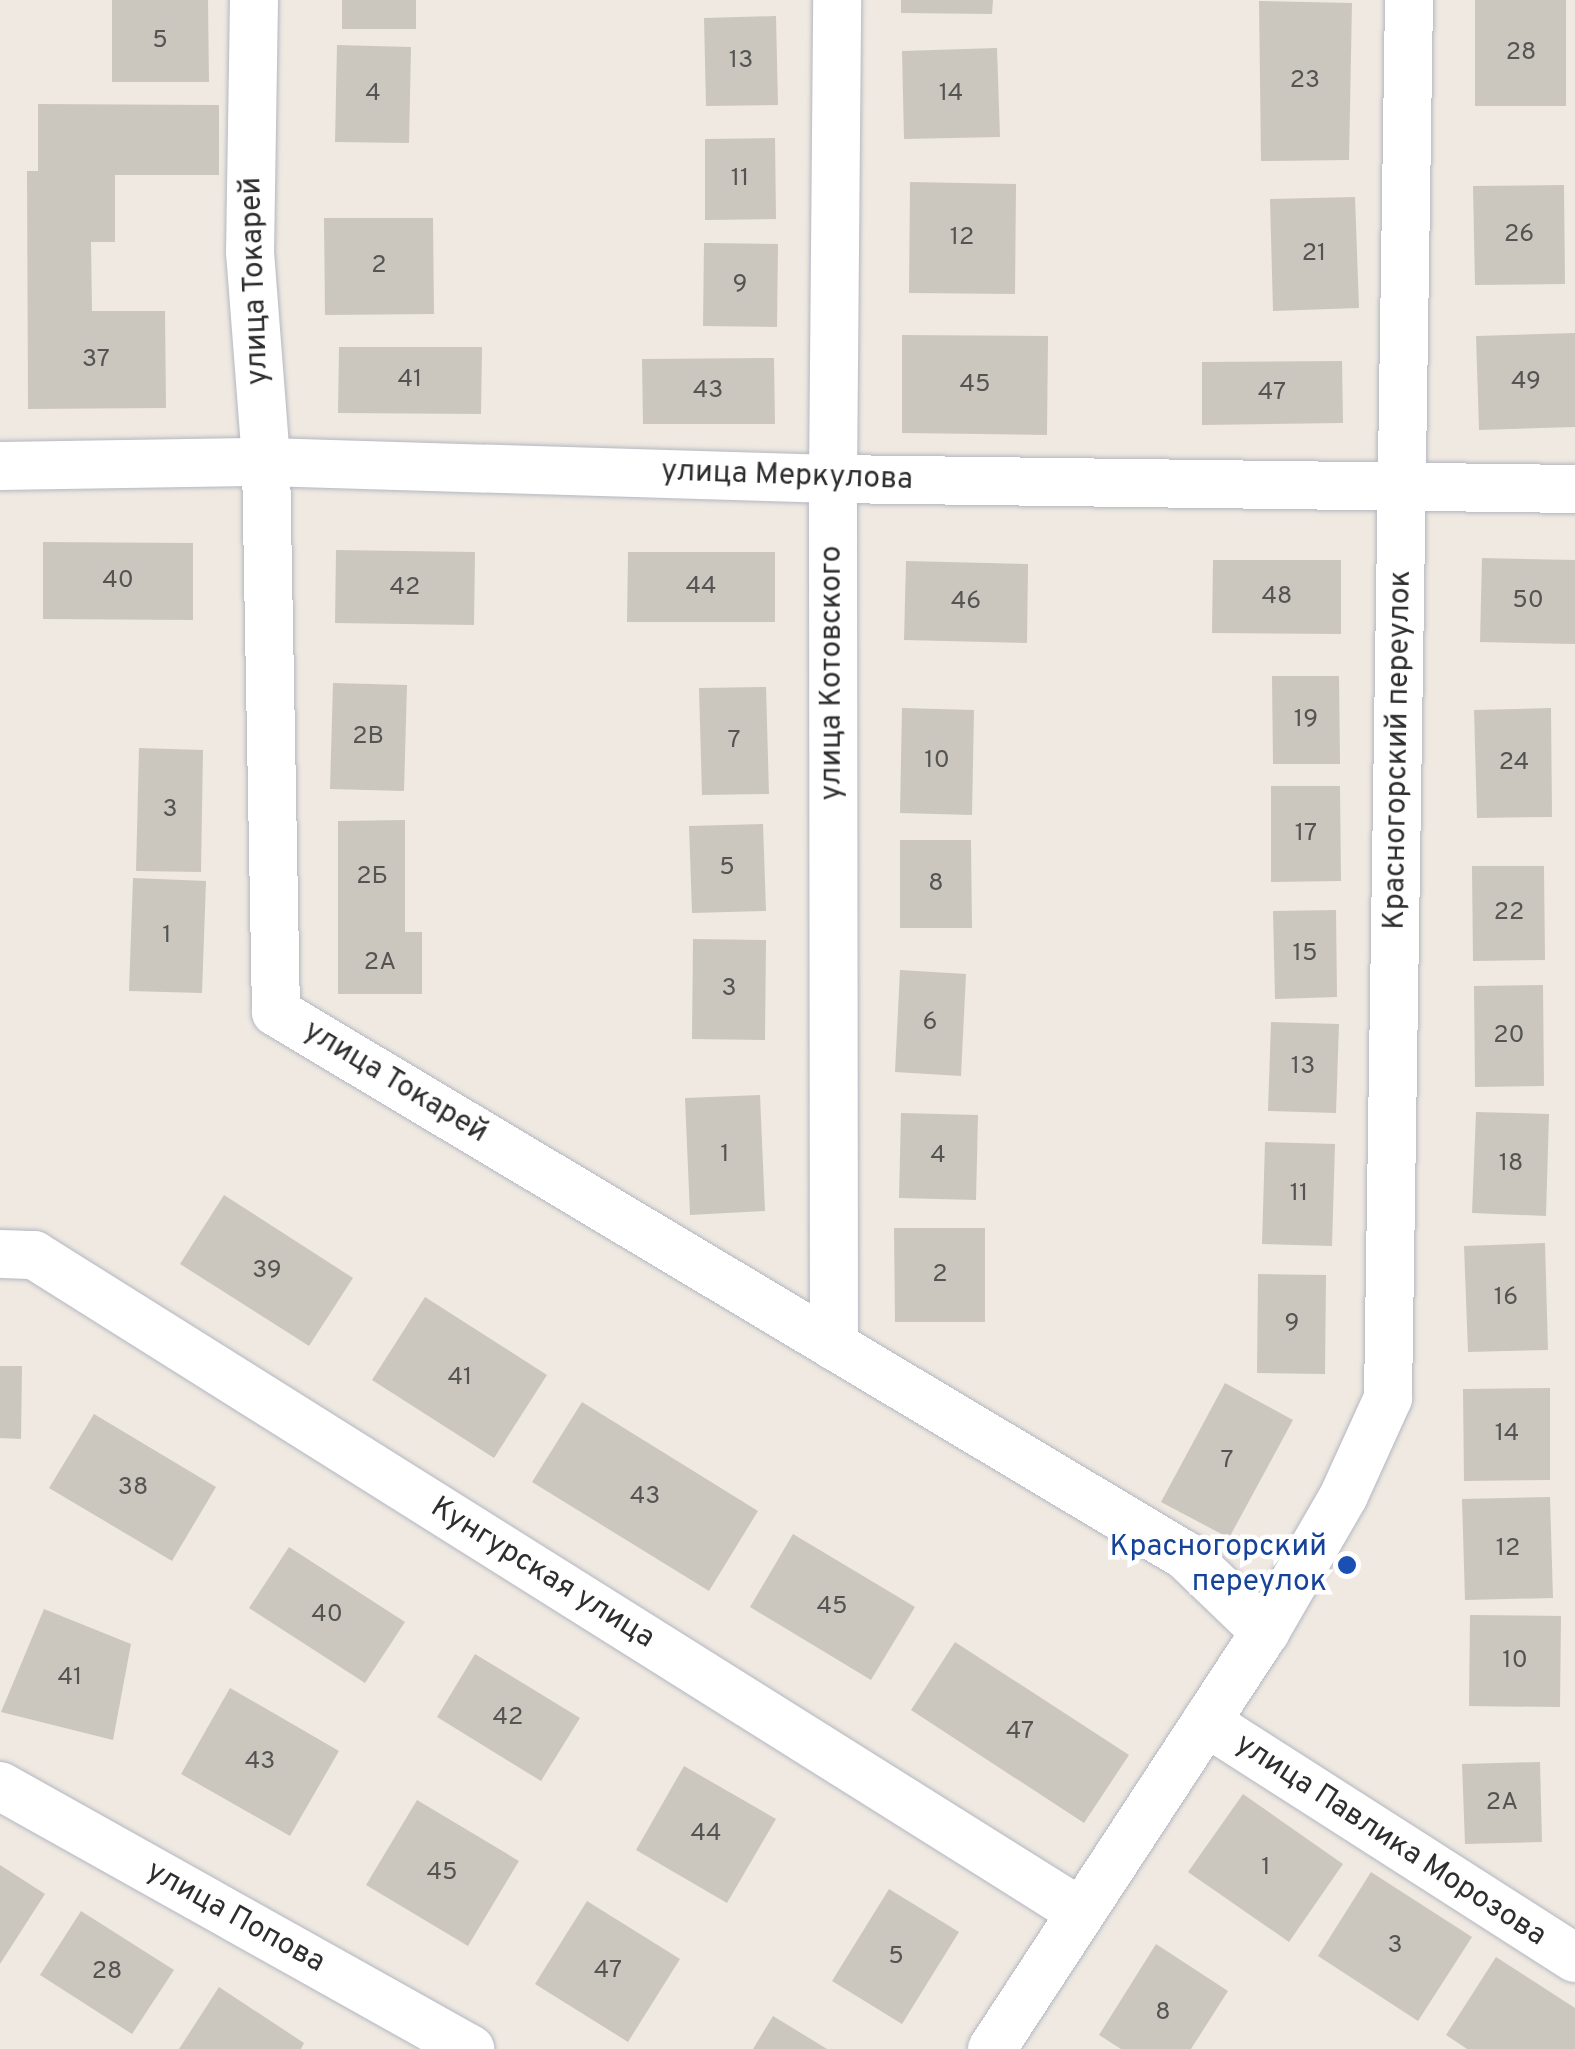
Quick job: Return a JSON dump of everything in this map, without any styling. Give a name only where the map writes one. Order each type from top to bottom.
[{"type":"street","name":"улица Токарей","points":[[254,0],[250,252],[266,462],[276,1012],[1186,1556],[1265,1632]]},
{"type":"street","name":"улица Котовского","points":[[834,1346],[833,479],[838,0]]},
{"type":"street","name":"Красногорский переулок","points":[[992,2049],[1265,1632],[1344,1495],[1388,1398],[1409,0]]},
{"type":"street","name":"улица Меркулова","points":[[0,466],[266,462],[833,479],[1575,490]]},
{"type":"street","name":"Кунгурская улица","points":[[0,1254],[34,1254],[1079,1911]]},
{"type":"street","name":"улица Павлика Морозова","points":[[1206,1722],[1575,1958]]},
{"type":"street","name":"улица Попова","points":[[0,1786],[470,2049]]},
{"type":"building","points":[[112,0],[208,0],[209,82],[112,82]]},
{"type":"building","points":[[342,0],[416,0],[416,29],[342,29]]},
{"type":"building","points":[[901,0],[993,0],[992,14],[901,13]]},
{"type":"building","points":[[1475,0],[1566,0],[1566,106],[1475,106]]},
{"type":"building","points":[[1259,1],[1352,3],[1349,160],[1261,161]]},
{"type":"building","points":[[776,16],[778,105],[706,106],[704,18]]},
{"type":"building","points":[[337,45],[411,47],[409,143],[335,142]]},
{"type":"building","points":[[997,48],[1000,137],[904,139],[902,51]]},
{"type":"building","points":[[38,104],[219,105],[219,175],[115,175],[115,242],[91,242],[92,311],[165,311],[166,408],[28,409],[27,171],[38,171]]},
{"type":"building","points":[[775,138],[776,219],[705,220],[705,139]]},
{"type":"building","points":[[910,182],[1016,184],[1015,294],[909,293]]},
{"type":"building","points":[[1564,185],[1565,284],[1475,285],[1473,186]]},
{"type":"building","points":[[1355,197],[1359,308],[1273,311],[1270,199]]},
{"type":"building","points":[[324,218],[433,218],[434,314],[325,315]]},
{"type":"building","points":[[704,243],[778,244],[777,327],[703,326]]},
{"type":"building","points":[[1575,333],[1575,427],[1479,430],[1476,336]]},
{"type":"building","points":[[902,335],[1048,336],[1047,435],[902,433]]},
{"type":"building","points":[[339,347],[482,347],[481,414],[338,413]]},
{"type":"building","points":[[774,358],[775,424],[643,424],[642,359]]},
{"type":"building","points":[[1342,361],[1343,423],[1202,425],[1202,362]]},
{"type":"building","points":[[43,542],[193,543],[193,620],[43,619]]},
{"type":"building","points":[[336,550],[475,552],[474,625],[335,623]]},
{"type":"building","points":[[628,552],[775,552],[775,622],[627,622]]},
{"type":"building","points":[[1482,558],[1575,560],[1575,644],[1480,642]]},
{"type":"building","points":[[1213,560],[1341,560],[1341,634],[1212,633]]},
{"type":"building","points":[[906,561],[1028,564],[1027,643],[904,640]]},
{"type":"building","points":[[1272,676],[1339,676],[1340,764],[1273,764]]},
{"type":"building","points":[[333,683],[407,685],[404,791],[330,789]]},
{"type":"building","points":[[766,687],[769,794],[702,795],[699,688]]},
{"type":"building","points":[[902,708],[974,710],[972,815],[900,813]]},
{"type":"building","points":[[1551,708],[1552,817],[1477,818],[1474,710]]},
{"type":"building","points":[[139,748],[203,750],[201,872],[136,871]]},
{"type":"building","points":[[1271,786],[1340,786],[1341,881],[1271,882]]},
{"type":"building","points":[[405,820],[405,932],[422,932],[422,994],[338,994],[338,821]]},
{"type":"building","points":[[763,824],[766,911],[692,913],[689,826]]},
{"type":"building","points":[[900,840],[971,840],[972,928],[900,928]]},
{"type":"building","points":[[1472,866],[1544,866],[1545,960],[1473,961]]},
{"type":"building","points":[[133,878],[206,881],[202,993],[129,991]]},
{"type":"building","points":[[1336,910],[1337,997],[1275,999],[1273,911]]},
{"type":"building","points":[[693,939],[766,940],[765,1040],[692,1039]]},
{"type":"building","points":[[900,970],[966,974],[961,1076],[895,1072]]},
{"type":"building","points":[[1543,985],[1544,1086],[1475,1087],[1474,986]]},
{"type":"building","points":[[1271,1022],[1339,1024],[1336,1113],[1268,1111]]},
{"type":"building","points":[[760,1095],[765,1211],[690,1215],[685,1098]]},
{"type":"building","points":[[1476,1112],[1549,1114],[1546,1216],[1472,1213]]},
{"type":"building","points":[[901,1113],[978,1115],[976,1200],[899,1198]]},
{"type":"building","points":[[1265,1142],[1335,1144],[1332,1246],[1262,1244]]},
{"type":"building","points":[[224,1195],[353,1278],[309,1346],[180,1264]]},
{"type":"building","points":[[894,1228],[985,1228],[985,1322],[895,1322]]},
{"type":"building","points":[[1545,1243],[1548,1350],[1468,1352],[1464,1246]]},
{"type":"building","points":[[1258,1274],[1326,1275],[1325,1374],[1257,1373]]},
{"type":"building","points":[[425,1297],[547,1375],[494,1458],[372,1380]]},
{"type":"building","points":[[0,1366],[22,1366],[21,1439],[0,1438]]},
{"type":"building","points":[[1225,1383],[1293,1420],[1229,1538],[1161,1502]]},
{"type":"building","points":[[1550,1388],[1550,1480],[1464,1481],[1463,1389]]},
{"type":"building","points":[[582,1402],[758,1511],[709,1591],[532,1482]]},
{"type":"building","points":[[94,1414],[216,1487],[172,1561],[49,1488]]},
{"type":"building","points":[[1550,1497],[1553,1598],[1465,1600],[1462,1499]]},
{"type":"building","points":[[793,1534],[915,1607],[871,1680],[750,1607]]},
{"type":"building","points":[[289,1547],[405,1622],[365,1683],[249,1608]]},
{"type":"building","points":[[44,1609],[131,1644],[113,1740],[1,1712]]},
{"type":"building","points":[[1470,1615],[1561,1616],[1560,1707],[1469,1706]]},
{"type":"building","points":[[955,1642],[1129,1755],[1084,1823],[911,1710]]},
{"type":"building","points":[[475,1654],[580,1718],[541,1781],[437,1717]]},
{"type":"building","points":[[230,1688],[339,1751],[290,1836],[181,1774]]},
{"type":"building","points":[[1540,1762],[1542,1842],[1465,1844],[1462,1764]]},
{"type":"building","points":[[684,1766],[776,1819],[727,1903],[636,1850]]},
{"type":"building","points":[[1243,1794],[1343,1864],[1289,1942],[1188,1872]]},
{"type":"building","points":[[417,1800],[519,1861],[468,1946],[366,1885]]},
{"type":"building","points":[[0,1865],[45,1894],[0,1964]]},
{"type":"building","points":[[1371,1872],[1472,1937],[1418,2021],[1318,1956]]},
{"type":"building","points":[[889,1889],[959,1932],[902,2024],[832,1981]]},
{"type":"building","points":[[587,1901],[680,1959],[628,2042],[535,1984]]},
{"type":"building","points":[[81,1911],[174,1970],[132,2034],[40,1975]]},
{"type":"building","points":[[1156,1944],[1228,1991],[1191,2049],[1121,2049],[1099,2035]]},
{"type":"building","points":[[1496,1957],[1575,2008],[1575,2049],[1467,2049],[1446,2035]]},
{"type":"building","points":[[219,1987],[304,2043],[301,2049],[179,2049]]},
{"type":"building","points":[[773,2016],[827,2049],[753,2049]]},
{"type":"place","name":"Красногорский переулок","points":[[1347,1565]]}]
